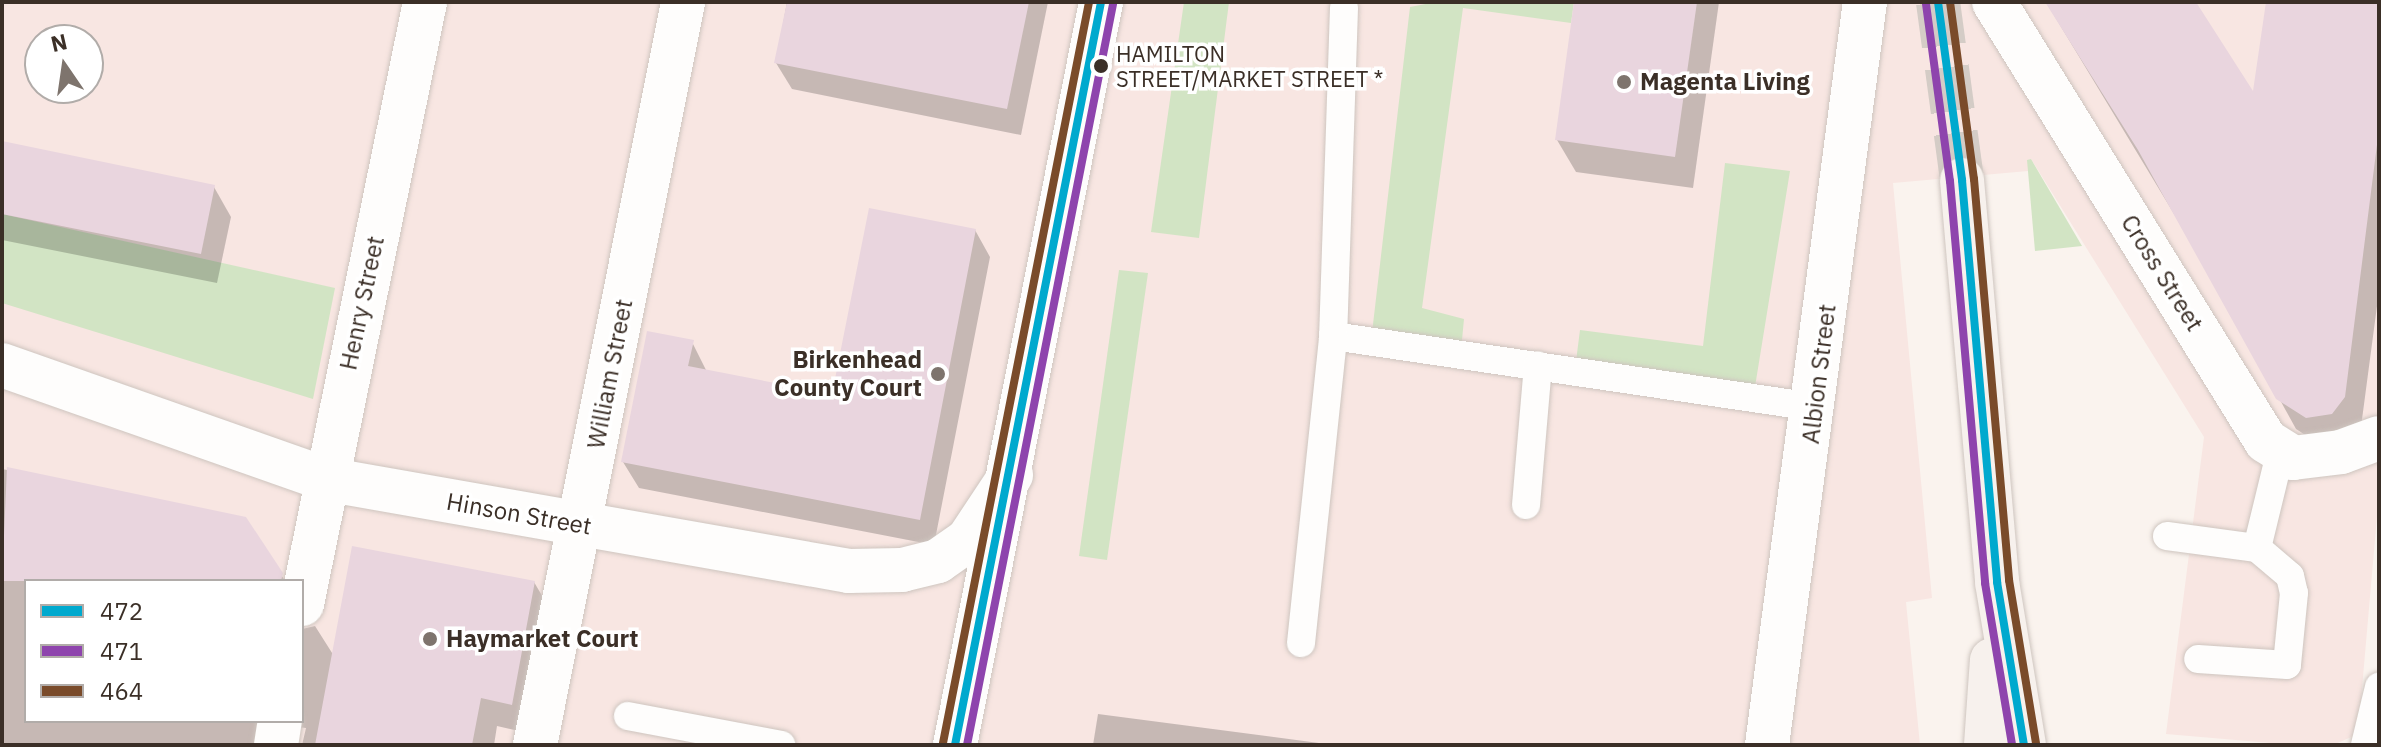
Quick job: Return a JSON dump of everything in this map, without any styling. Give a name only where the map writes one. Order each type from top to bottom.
[{"type":"main road","points":[[1962,180],[1997,582],[2024,745]]},
{"type":"main road","points":[[1986,745],[1997,582]]},
{"type":"street","name":"Henry Street","points":[[304,593],[425,2]]},
{"type":"street","name":"William Street","points":[[535,745],[683,2]]},
{"type":"street","points":[[955,745],[1011,475],[1101,2]]},
{"type":"street","name":"Albion Street","points":[[1767,745],[1815,407],[1865,2]]},
{"type":"street","name":"Cross Street","points":[[1994,2],[2266,441],[2280,454]]},
{"type":"street","name":"Hinson Street","points":[[2,365],[325,479],[849,571],[902,570],[938,561],[968,540],[1011,475]]},
{"type":"street","points":[[2280,454],[2293,458],[2341,452],[2379,438]]},
{"type":"street","points":[[276,745],[280,723]]},
{"type":"lane","points":[[1301,643],[1333,336],[1344,8]]},
{"type":"lane","points":[[1333,336],[1815,407]]},
{"type":"lane","points":[[1526,505],[1538,366]]},
{"type":"lane","points":[[2257,548],[2280,454]]},
{"type":"lane","points":[[2167,536],[2257,548],[2290,576],[2294,593],[2287,665],[2198,659]]},
{"type":"lane","points":[[2365,745],[2379,687]]},
{"type":"lane","points":[[628,716],[781,745]]},
{"type":"shaded area","points":[[2,2],[2379,2],[2379,494],[2358,734],[2333,745],[2293,745],[2166,734],[2204,437],[2031,159],[2028,171],[1893,183],[1932,598],[1906,602],[1920,745],[2,745]]},
{"type":"green space","points":[[1184,2],[1229,2],[1199,238],[1151,232]]},
{"type":"green space","points":[[1436,2],[1574,2],[1571,23],[1463,8],[1422,308],[1464,319],[1460,361],[1370,350],[1410,7]]},
{"type":"green space","points":[[2031,159],[2082,246],[2035,251],[2027,160]]},
{"type":"green space","points":[[1725,163],[1790,171],[1754,393],[1575,369],[1580,330],[1703,346]]},
{"type":"green space","points":[[2,214],[335,288],[313,399],[2,303]]},
{"type":"green space","points":[[1119,270],[1148,273],[1107,560],[1079,556]]},
{"type":"building","points":[[787,2],[1029,2],[1007,109],[774,63]]},
{"type":"building","name":"Magenta Living","points":[[1574,2],[1697,2],[1675,157],[1555,140]]},
{"type":"building","points":[[2045,2],[2196,2],[2253,91],[2266,2],[2379,2],[2379,129],[2345,397],[2332,414],[2306,418],[2276,399],[2138,150]]},
{"type":"building","points":[[2,141],[215,185],[201,254],[2,214]]},
{"type":"building","points":[[869,208],[976,229],[920,520],[621,462],[647,331],[694,340],[688,366],[832,394]]},
{"type":"building","points":[[7,467],[246,517],[283,573],[282,579],[2,581]]},
{"type":"building","name":"Haymarket Court","points":[[352,546],[535,581],[512,705],[481,698],[472,745],[315,745]]},
{"type":"tunnel","points":[[1938,2],[1962,180]]},
{"type":"transit line","name":"464","points":[[943,743],[1089,2]]},
{"type":"transit line","name":"472","points":[[955,745],[1101,2]]},
{"type":"transit line","name":"472","points":[[1938,2],[1962,180],[1997,582],[2024,745]]},
{"type":"transit line","name":"464","points":[[1950,2],[1974,179],[2009,580],[2036,743]]},
{"type":"transit line","name":"471","points":[[967,745],[1113,4]]},
{"type":"transit line","name":"471","points":[[1926,4],[1950,181],[1985,583],[2012,745]]},
{"type":"place","name":"HAMILTON STREET/MARKET STREET *","points":[[1101,66]]},
{"type":"place","name":"Magenta Living","points":[[1624,82]]},
{"type":"place","name":"Birkenhead County Court","points":[[938,374]]},
{"type":"place","name":"Haymarket Court","points":[[430,639]]}]
